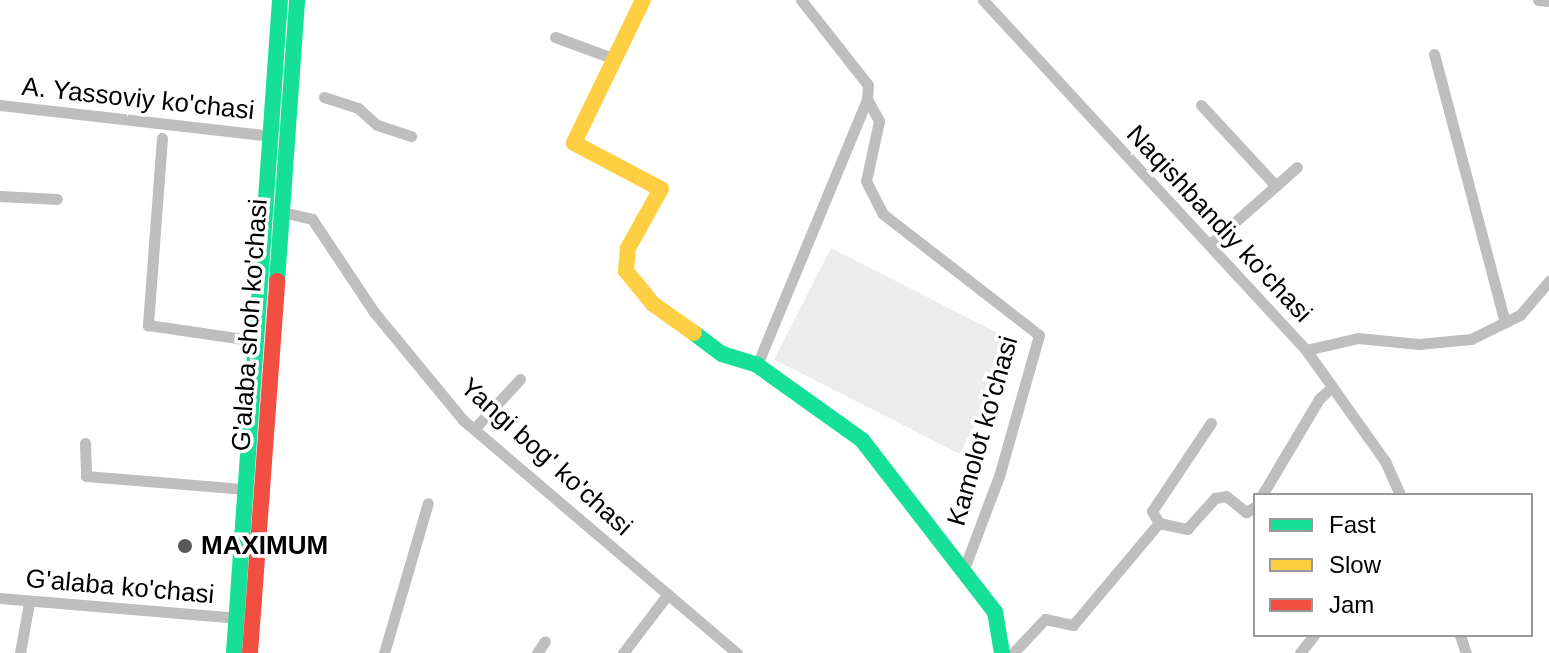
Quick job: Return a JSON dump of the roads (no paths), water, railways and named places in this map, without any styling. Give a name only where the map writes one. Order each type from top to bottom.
[{"type":"main road","name":"G'alaba shoh ko'chasi","points":[[234,653],[280,0]]},
{"type":"main road","name":"G'alaba shoh ko'chasi","points":[[250,653],[297,0]]},
{"type":"main road","points":[[615,59],[643,0]]},
{"type":"main road","name":"Kamolot ko'chasi","points":[[615,59],[574,143],[661,189],[628,248],[626,271],[653,304],[711,346],[757,365],[862,440],[995,612],[1002,653]]},
{"type":"street","points":[[757,365],[867,99],[868,85],[801,0]]},
{"type":"street","name":"Naqishbandiy ko'chasi","points":[[983,0],[1306,350],[1385,461],[1399,493]]},
{"type":"street","points":[[1538,0],[1549,1]]},
{"type":"street","points":[[555,37],[615,59]]},
{"type":"street","points":[[1434,54],[1505,323]]},
{"type":"street","points":[[324,97],[358,108],[377,125],[411,136]]},
{"type":"street","name":"Kamolot ko'chasi","points":[[867,99],[879,121],[866,181],[883,214],[1039,335],[999,476],[964,569]]},
{"type":"street","name":"A. Yassoviy ko'chasi","points":[[0,105],[270,136]]},
{"type":"street","points":[[1201,105],[1276,186]]},
{"type":"street","points":[[162,138],[148,325],[256,341]]},
{"type":"street","points":[[1210,244],[1297,167]]},
{"type":"street","points":[[0,196],[57,199]]},
{"type":"street","name":"Yangi bog' ko'chasi","points":[[282,212],[312,219],[374,312],[474,429],[737,653]]},
{"type":"street","points":[[1306,350],[1358,338],[1419,344],[1471,339],[1520,315],[1549,281]]},
{"type":"street","points":[[474,429],[520,379]]},
{"type":"street","points":[[1263,493],[1319,399],[1332,387]]},
{"type":"street","points":[[1211,423],[1152,511],[1159,523],[1187,529],[1215,498],[1226,496],[1246,512],[1253,508]]},
{"type":"street","points":[[85,443],[86,476],[245,489]]},
{"type":"street","points":[[384,653],[428,503]]},
{"type":"street","points":[[1013,653],[1045,619],[1073,625],[1159,523]]},
{"type":"street","points":[[623,653],[668,594]]},
{"type":"street","name":"G'alaba ko'chasi","points":[[0,598],[29,603],[236,618]]},
{"type":"street","points":[[20,653],[29,603]]},
{"type":"street","points":[[1300,653],[1312,637]]},
{"type":"street","points":[[537,653],[545,641]]},
{"type":"place","name":"MAXIMUM","points":[[185,546]]}]
